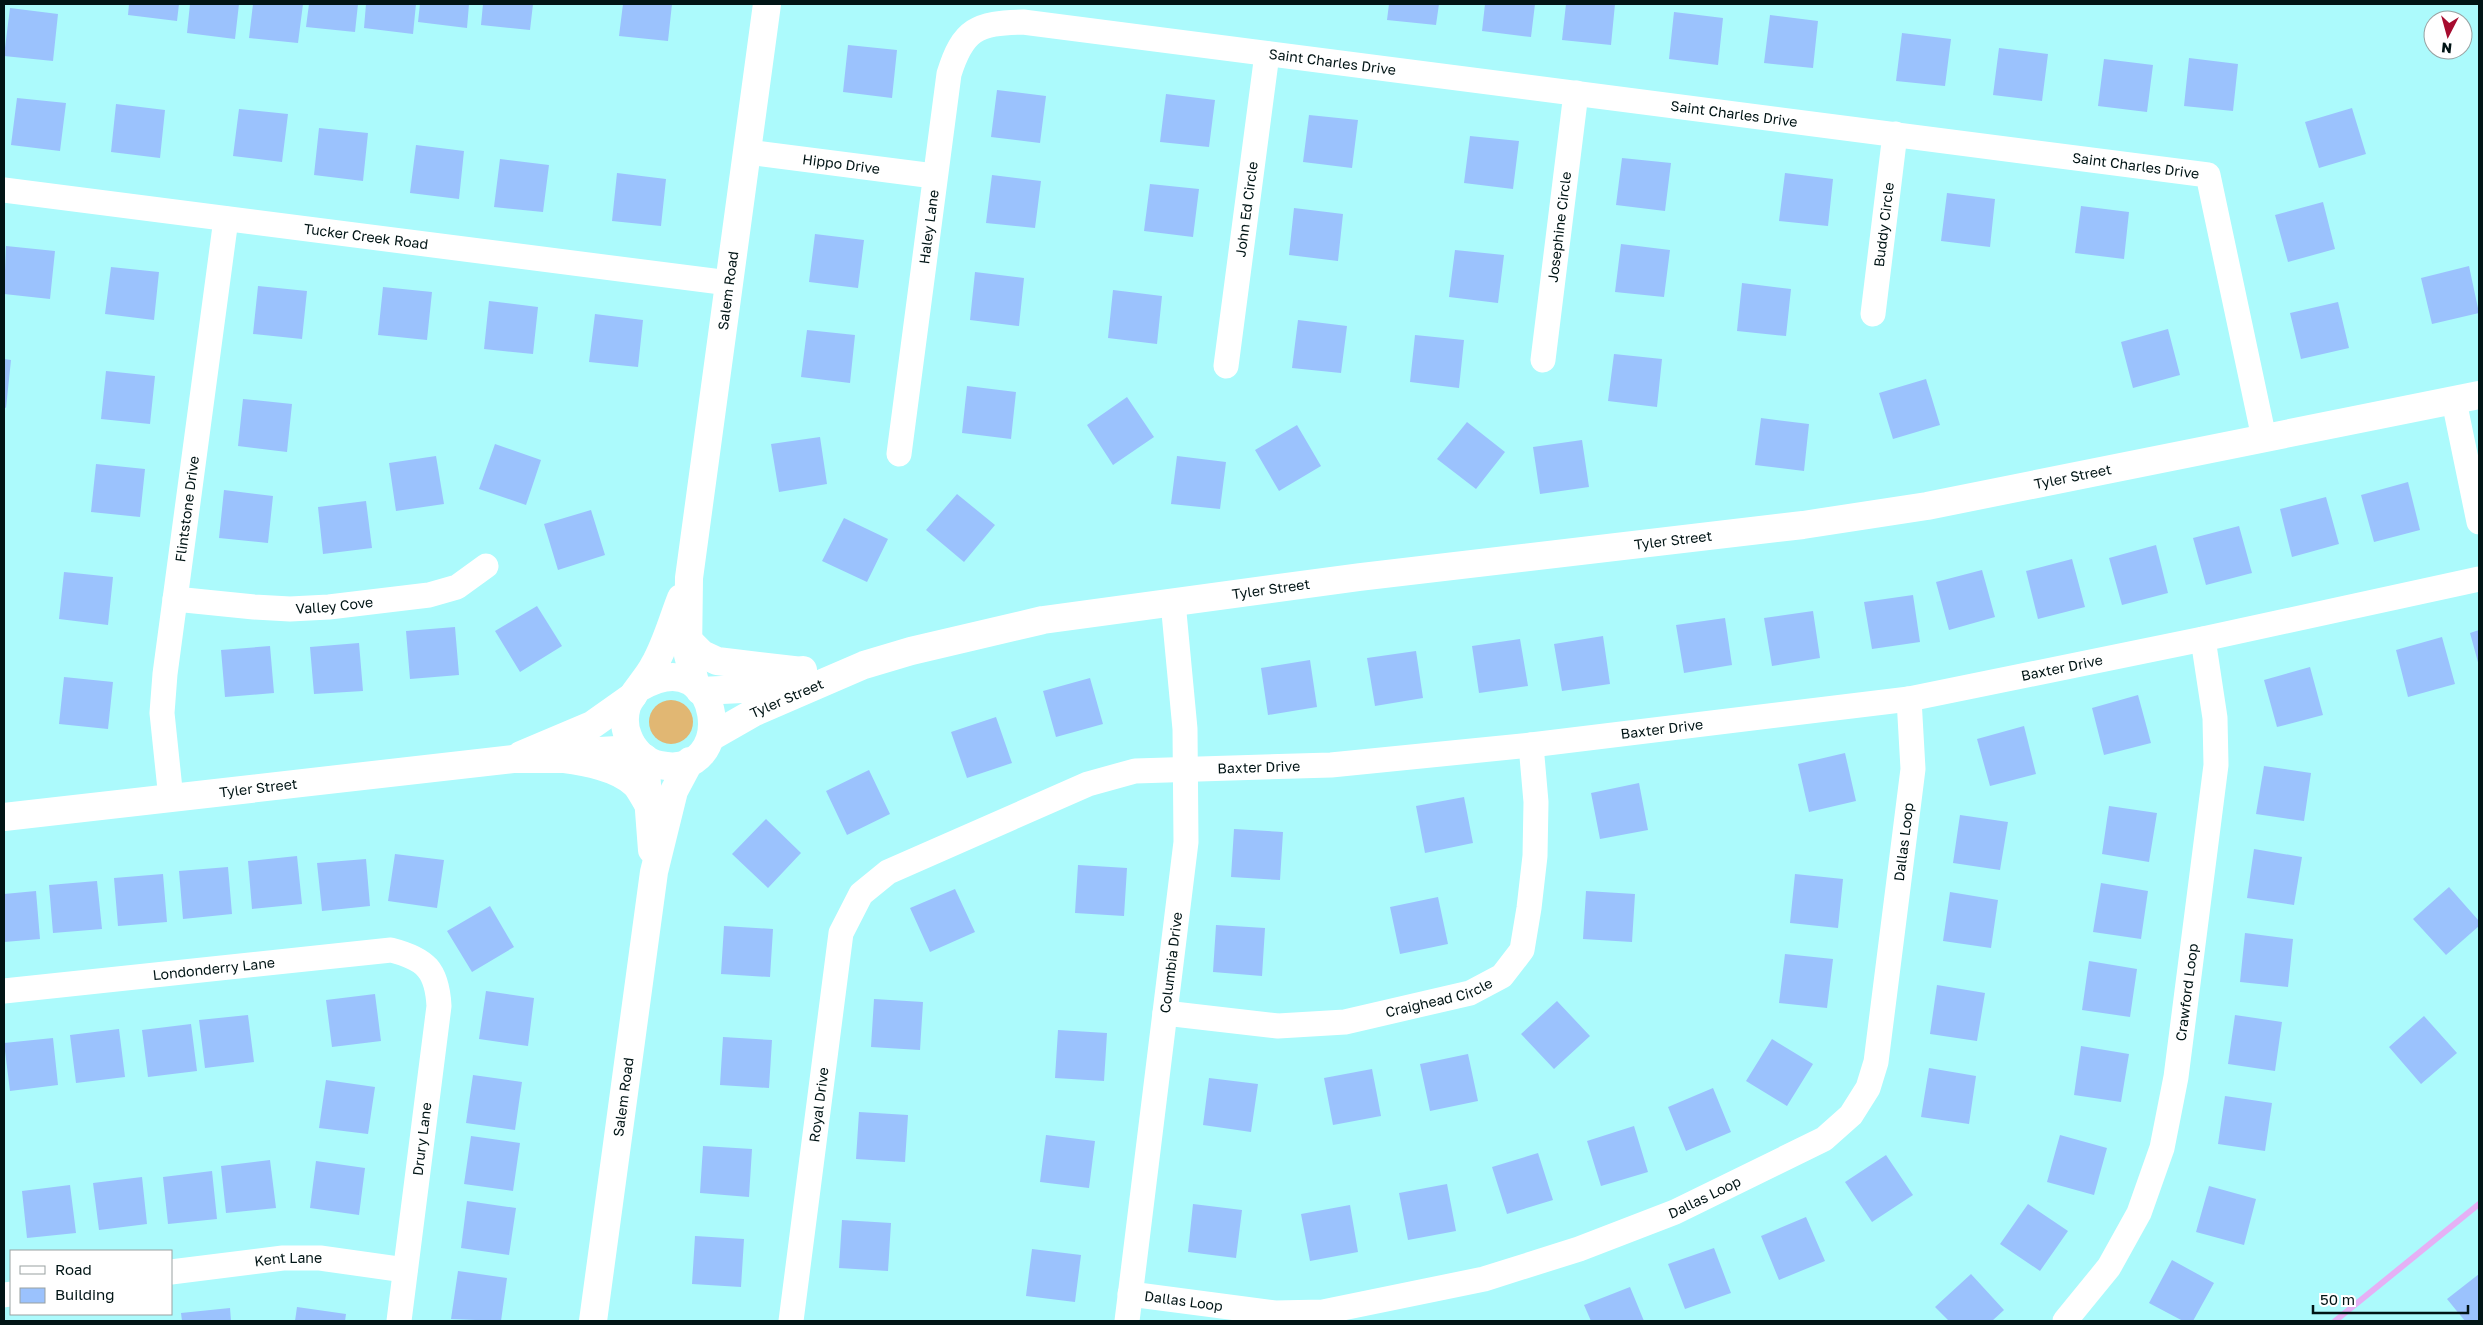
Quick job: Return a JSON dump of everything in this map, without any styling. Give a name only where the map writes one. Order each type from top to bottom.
[{"type":"street","name":"Salem Road","points":[[698,688],[688,655],[689,578],[767,4]]},
{"type":"street","name":"Saint Charles Drive","points":[[994,22],[1022,22],[2208,175],[2264,438]]},
{"type":"street","name":"Haley Lane","points":[[899,454],[934,176],[949,74],[955,55],[964,39],[977,29],[994,22]]},
{"type":"street","name":"John Ed Circle","points":[[1226,366],[1267,54]]},
{"type":"street","name":"Josephine Circle","points":[[1543,360],[1576,93]]},
{"type":"street","name":"Buddy Circle","points":[[1873,314],[1895,134]]},
{"type":"street","name":"Hippo Drive","points":[[748,152],[934,176]]},
{"type":"street","name":"Tucker Creek Road","points":[[4,190],[729,283]]},
{"type":"street","name":"Flintstone Drive","points":[[171,799],[162,713],[175,599],[226,219]]},
{"type":"street","name":"Tyler Street","points":[[711,737],[754,713],[864,664],[1043,620],[1370,575],[1803,525],[1908,509],[2467,398]]},
{"type":"street","points":[[2467,398],[2479,522]]},
{"type":"street","name":"Valley Cove","points":[[175,599],[290,609],[330,607],[428,595],[457,587],[486,566]]},
{"type":"street","name":"Salem Road","points":[[637,691],[665,643],[689,578]]},
{"type":"street","name":"Baxter Drive","points":[[861,894],[888,872],[1088,784],[1134,771],[1331,765],[1531,745],[1909,699],[2203,639],[2479,579]]},
{"type":"street","name":"Columbia Drive","points":[[1127,1321],[1186,842],[1185,729],[1173,602]]},
{"type":"street","name":"Crawford Loop","points":[[2065,1321],[2109,1267],[2139,1213],[2162,1148],[2176,1077],[2216,765],[2215,718],[2203,639]]},
{"type":"street","points":[[688,640],[702,654],[717,661],[802,670]]},
{"type":"street","name":"Tyler Street","points":[[698,688],[743,688],[802,670],[864,664]]},
{"type":"street","points":[[668,677],[683,679],[698,688],[712,709],[714,723],[711,737],[706,747],[690,762],[674,766],[660,765],[641,755],[630,742],[625,718],[637,691],[654,680],[668,677]]},
{"type":"street","name":"Tyler Street","points":[[513,759],[592,725],[637,691]]},
{"type":"street","name":"Dallas Loop","points":[[1130,1294],[1275,1313],[1322,1312],[1475,1281],[1579,1249],[1675,1212],[1824,1139],[1851,1115],[1868,1088],[1876,1062],[1913,769],[1909,699]]},
{"type":"street","name":"Craighead Circle","points":[[1166,1013],[1278,1026],[1345,1022],[1470,993],[1502,976],[1522,950],[1529,908],[1535,856],[1536,802],[1531,745]]},
{"type":"street","name":"Tyler Street","points":[[4,817],[513,759],[563,759],[583,752],[617,750],[641,755]]},
{"type":"street","name":"Salem Road","points":[[641,755],[648,804],[654,872]]},
{"type":"street","points":[[563,759],[582,762],[621,776],[634,784],[648,804]]},
{"type":"street","name":"Salem Road","points":[[593,1321],[654,872],[674,791],[690,762]]},
{"type":"street","name":"Royal Drive","points":[[792,1321],[841,933],[861,894]]},
{"type":"street","name":"Londonderry Lane","points":[[4,991],[391,950],[407,954],[423,962]]},
{"type":"street","name":"Drury Lane","points":[[399,1321],[439,1006],[438,986],[432,971],[423,962]]},
{"type":"street","name":"Kent Lane","points":[[172,1272],[283,1258],[320,1258],[405,1270]]},
{"type":"shaded area","points":[[667,700],[675,700],[687,706],[693,722],[687,738],[675,744],[667,744],[655,738],[649,726],[649,718],[655,706]]},
{"type":"building","points":[[129,4],[179,4],[177,21],[128,15]]},
{"type":"building","points":[[190,4],[239,4],[235,39],[187,33]]},
{"type":"building","points":[[253,4],[303,4],[298,43],[249,38]]},
{"type":"building","points":[[309,4],[358,4],[355,32],[306,27]]},
{"type":"building","points":[[366,4],[416,4],[413,34],[364,28]]},
{"type":"building","points":[[420,4],[469,4],[467,28],[418,22]]},
{"type":"building","points":[[483,4],[533,4],[530,30],[481,25]]},
{"type":"building","points":[[623,4],[672,4],[668,41],[619,36]]},
{"type":"building","points":[[1389,4],[1439,4],[1436,25],[1387,20]]},
{"type":"building","points":[[1485,4],[1535,4],[1531,37],[1482,31]]},
{"type":"building","points":[[1566,4],[1615,4],[1611,45],[1562,40]]},
{"type":"building","points":[[10,8],[58,14],[53,61],[4,56]]},
{"type":"building","points":[[1674,12],[1723,18],[1718,65],[1669,59]]},
{"type":"building","points":[[1770,15],[1818,21],[1813,68],[1764,63]]},
{"type":"building","points":[[1902,33],[1951,39],[1945,86],[1896,81]]},
{"type":"building","points":[[848,45],[897,50],[892,98],[843,92]]},
{"type":"building","points":[[1999,48],[2048,54],[2042,101],[1993,95]]},
{"type":"building","points":[[2189,58],[2238,64],[2233,111],[2184,106]]},
{"type":"building","points":[[2104,59],[2153,65],[2147,112],[2098,106]]},
{"type":"building","points":[[997,90],[1046,96],[1040,143],[991,137]]},
{"type":"building","points":[[1166,94],[1215,100],[1209,147],[1160,142]]},
{"type":"building","points":[[17,98],[66,103],[60,151],[11,145]]},
{"type":"building","points":[[116,104],[165,110],[160,158],[111,152]]},
{"type":"building","points":[[2352,108],[2366,154],[2319,168],[2305,122]]},
{"type":"building","points":[[239,109],[288,114],[282,162],[233,156]]},
{"type":"building","points":[[1309,115],[1358,120],[1352,168],[1303,162]]},
{"type":"building","points":[[319,128],[368,133],[363,181],[314,175]]},
{"type":"building","points":[[1470,136],[1519,141],[1513,189],[1464,183]]},
{"type":"building","points":[[416,145],[464,151],[459,199],[410,193]]},
{"type":"building","points":[[1622,158],[1671,163],[1665,211],[1616,205]]},
{"type":"building","points":[[500,159],[549,165],[543,212],[494,207]]},
{"type":"building","points":[[617,173],[666,179],[661,226],[612,221]]},
{"type":"building","points":[[1785,173],[1833,179],[1828,226],[1779,221]]},
{"type":"building","points":[[992,175],[1041,181],[1035,228],[986,223]]},
{"type":"building","points":[[1150,184],[1199,189],[1193,237],[1144,231]]},
{"type":"building","points":[[1947,193],[1995,199],[1990,247],[1941,241]]},
{"type":"building","points":[[2323,202],[2335,249],[2288,262],[2275,215]]},
{"type":"building","points":[[2081,206],[2129,212],[2124,259],[2075,253]]},
{"type":"building","points":[[1294,208],[1343,214],[1338,261],[1289,255]]},
{"type":"building","points":[[815,234],[864,240],[858,288],[809,282]]},
{"type":"building","points":[[1621,244],[1670,250],[1664,297],[1615,292]]},
{"type":"building","points":[[6,246],[55,251],[50,299],[4,294]]},
{"type":"building","points":[[1455,250],[1504,255],[1498,303],[1449,297]]},
{"type":"building","points":[[2469,266],[2479,313],[2432,324],[2421,278]]},
{"type":"building","points":[[111,267],[159,272],[154,320],[105,314]]},
{"type":"building","points":[[975,272],[1024,278],[1019,326],[970,320]]},
{"type":"building","points":[[1742,283],[1791,289],[1786,336],[1737,331]]},
{"type":"building","points":[[258,286],[307,291],[302,339],[253,334]]},
{"type":"building","points":[[383,287],[432,292],[427,340],[378,335]]},
{"type":"building","points":[[1113,290],[1162,296],[1157,344],[1108,338]]},
{"type":"building","points":[[489,301],[538,307],[533,354],[484,349]]},
{"type":"building","points":[[2338,302],[2349,348],[2301,359],[2290,313]]},
{"type":"building","points":[[595,314],[643,320],[638,367],[589,362]]},
{"type":"building","points":[[1298,320],[1347,326],[1341,373],[1292,368]]},
{"type":"building","points":[[2168,329],[2180,375],[2133,388],[2121,342]]},
{"type":"building","points":[[807,330],[855,335],[850,383],[801,377]]},
{"type":"building","points":[[1415,335],[1464,340],[1459,388],[1410,382]]},
{"type":"building","points":[[1614,354],[1662,359],[1657,407],[1608,401]]},
{"type":"building","points":[[4,359],[11,360],[6,408],[4,407]]},
{"type":"building","points":[[106,371],[155,376],[150,424],[101,419]]},
{"type":"building","points":[[1926,379],[1940,425],[1893,439],[1879,393]]},
{"type":"building","points":[[967,386],[1016,392],[1011,439],[962,433]]},
{"type":"building","points":[[1127,397],[1154,437],[1113,465],[1087,425]]},
{"type":"building","points":[[243,399],[292,404],[287,452],[238,446]]},
{"type":"building","points":[[1761,418],[1809,424],[1804,471],[1755,465]]},
{"type":"building","points":[[1467,422],[1505,452],[1476,489],[1437,459]]},
{"type":"building","points":[[1297,425],[1321,466],[1279,491],[1255,450]]},
{"type":"building","points":[[820,437],[827,484],[779,492],[771,444]]},
{"type":"building","points":[[1582,440],[1589,487],[1540,494],[1533,447]]},
{"type":"building","points":[[495,444],[541,460],[526,505],[479,489]]},
{"type":"building","points":[[436,456],[444,504],[396,511],[389,463]]},
{"type":"building","points":[[1177,456],[1226,462],[1220,509],[1171,504]]},
{"type":"building","points":[[96,464],[145,469],[140,517],[91,512]]},
{"type":"building","points":[[2408,482],[2420,530],[2374,542],[2361,495]]},
{"type":"building","points":[[224,490],[273,496],[268,543],[219,538]]},
{"type":"building","points":[[957,494],[995,525],[964,562],[926,530]]},
{"type":"building","points":[[2326,497],[2339,544],[2292,557],[2280,509]]},
{"type":"building","points":[[366,501],[372,548],[323,554],[318,507]]},
{"type":"building","points":[[591,510],[605,555],[558,570],[544,524]]},
{"type":"building","points":[[844,518],[888,539],[867,582],[822,561]]},
{"type":"building","points":[[2239,526],[2252,573],[2206,585],[2193,538]]},
{"type":"building","points":[[2156,545],[2168,593],[2122,605],[2109,558]]},
{"type":"building","points":[[2072,559],[2085,607],[2038,619],[2026,571]]},
{"type":"building","points":[[1982,570],[1995,617],[1949,630],[1936,582]]},
{"type":"building","points":[[64,572],[113,577],[108,625],[59,619]]},
{"type":"building","points":[[1913,595],[1920,642],[1872,649],[1864,602]]},
{"type":"building","points":[[537,606],[562,646],[520,672],[495,631]]},
{"type":"building","points":[[1813,611],[1820,658],[1772,666],[1764,618]]},
{"type":"building","points":[[1725,618],[1732,665],[1684,673],[1676,625]]},
{"type":"building","points":[[455,627],[459,675],[410,679],[406,631]]},
{"type":"building","points":[[2479,630],[2479,666],[2470,633]]},
{"type":"building","points":[[1603,636],[1610,684],[1562,691],[1554,644]]},
{"type":"building","points":[[2442,637],[2455,684],[2408,697],[2396,650]]},
{"type":"building","points":[[1520,639],[1528,686],[1479,693],[1472,646]]},
{"type":"building","points":[[359,643],[363,691],[314,694],[310,647]]},
{"type":"building","points":[[270,646],[274,693],[225,697],[221,650]]},
{"type":"building","points":[[1416,651],[1423,698],[1375,706],[1367,658]]},
{"type":"building","points":[[1310,660],[1317,707],[1268,715],[1261,668]]},
{"type":"building","points":[[2310,667],[2323,715],[2277,727],[2264,680]]},
{"type":"building","points":[[64,677],[113,682],[108,729],[59,724]]},
{"type":"building","points":[[1090,678],[1103,724],[1056,737],[1043,691]]},
{"type":"building","points":[[2138,695],[2151,743],[2104,755],[2092,708]]},
{"type":"building","points":[[996,717],[1012,763],[967,778],[951,732]]},
{"type":"building","points":[[2024,726],[2036,774],[1990,786],[1977,739]]},
{"type":"building","points":[[1845,753],[1856,801],[1809,812],[1798,764]]},
{"type":"building","points":[[2264,766],[2311,773],[2304,821],[2256,814]]},
{"type":"building","points":[[869,770],[890,814],[847,835],[826,791]]},
{"type":"building","points":[[1639,783],[1648,830],[1600,839],[1591,793]]},
{"type":"building","points":[[1464,797],[1473,843],[1425,853],[1416,806]]},
{"type":"building","points":[[2109,806],[2157,813],[2149,862],[2102,854]]},
{"type":"building","points":[[1960,815],[2008,822],[2000,870],[1953,863]]},
{"type":"building","points":[[766,819],[801,853],[768,888],[732,854]]},
{"type":"building","points":[[1234,829],[1283,832],[1280,880],[1231,877]]},
{"type":"building","points":[[2254,849],[2302,857],[2294,905],[2247,898]]},
{"type":"building","points":[[395,854],[444,860],[437,908],[388,901]]},
{"type":"building","points":[[297,856],[302,904],[252,909],[248,861]]},
{"type":"building","points":[[366,859],[370,906],[322,911],[317,863]]},
{"type":"building","points":[[1078,865],[1127,868],[1124,916],[1075,913]]},
{"type":"building","points":[[228,867],[232,914],[183,919],[179,871]]},
{"type":"building","points":[[163,874],[167,922],[118,926],[114,878]]},
{"type":"building","points":[[1795,874],[1843,879],[1838,928],[1790,923]]},
{"type":"building","points":[[97,881],[102,929],[53,933],[49,885]]},
{"type":"building","points":[[2101,883],[2148,891],[2141,939],[2093,932]]},
{"type":"building","points":[[2449,887],[2479,921],[2479,926],[2446,955],[2413,919]]},
{"type":"building","points":[[955,889],[975,932],[930,952],[910,908]]},
{"type":"building","points":[[36,891],[40,939],[4,942],[4,894]]},
{"type":"building","points":[[1586,891],[1635,894],[1632,942],[1583,939]]},
{"type":"building","points":[[1950,892],[1998,900],[1991,948],[1943,941]]},
{"type":"building","points":[[1438,897],[1448,944],[1400,954],[1390,907]]},
{"type":"building","points":[[490,906],[514,947],[472,972],[447,931]]},
{"type":"building","points":[[1216,925],[1265,928],[1262,976],[1213,972]]},
{"type":"building","points":[[724,926],[773,929],[770,977],[721,974]]},
{"type":"building","points":[[2245,933],[2293,939],[2288,987],[2240,982]]},
{"type":"building","points":[[1785,954],[1833,959],[1827,1008],[1779,1003]]},
{"type":"building","points":[[2089,961],[2137,969],[2130,1017],[2082,1010]]},
{"type":"building","points":[[1937,985],[1985,993],[1977,1041],[1930,1034]]},
{"type":"building","points":[[486,991],[534,998],[528,1046],[479,1039]]},
{"type":"building","points":[[375,994],[381,1041],[332,1047],[326,1000]]},
{"type":"building","points":[[874,999],[923,1002],[920,1050],[871,1047]]},
{"type":"building","points":[[1557,1001],[1590,1036],[1554,1069],[1521,1034]]},
{"type":"building","points":[[248,1015],[254,1062],[205,1068],[199,1020]]},
{"type":"building","points":[[2235,1015],[2282,1022],[2275,1071],[2228,1064]]},
{"type":"building","points":[[2424,1016],[2457,1053],[2421,1084],[2389,1047]]},
{"type":"building","points":[[191,1024],[197,1071],[148,1077],[142,1030]]},
{"type":"building","points":[[119,1029],[125,1077],[76,1083],[70,1035]]},
{"type":"building","points":[[1058,1030],[1107,1033],[1104,1081],[1055,1078]]},
{"type":"building","points":[[723,1037],[772,1040],[769,1088],[720,1085]]},
{"type":"building","points":[[53,1038],[58,1085],[10,1091],[4,1043]]},
{"type":"building","points":[[1772,1039],[1813,1064],[1787,1106],[1746,1081]]},
{"type":"building","points":[[2081,1046],[2129,1054],[2121,1102],[2074,1095]]},
{"type":"building","points":[[1468,1054],[1478,1101],[1430,1111],[1420,1064]]},
{"type":"building","points":[[1929,1068],[1976,1076],[1969,1124],[1921,1117]]},
{"type":"building","points":[[1372,1069],[1381,1116],[1333,1125],[1324,1078]]},
{"type":"building","points":[[473,1075],[522,1082],[515,1130],[466,1123]]},
{"type":"building","points":[[1209,1078],[1258,1084],[1251,1132],[1203,1125]]},
{"type":"building","points":[[326,1080],[375,1087],[368,1134],[319,1128]]},
{"type":"building","points":[[1713,1088],[1731,1132],[1686,1151],[1668,1107]]},
{"type":"building","points":[[2225,1096],[2272,1103],[2265,1151],[2218,1144]]},
{"type":"building","points":[[859,1112],[908,1115],[905,1162],[856,1159]]},
{"type":"building","points":[[1634,1126],[1648,1172],[1601,1186],[1587,1141]]},
{"type":"building","points":[[1046,1135],[1095,1141],[1089,1188],[1040,1182]]},
{"type":"building","points":[[2060,1135],[2107,1148],[2094,1195],[2047,1182]]},
{"type":"building","points":[[471,1136],[520,1143],[513,1191],[464,1184]]},
{"type":"building","points":[[703,1146],[752,1149],[749,1197],[700,1193]]},
{"type":"building","points":[[1538,1153],[1553,1200],[1507,1214],[1492,1167]]},
{"type":"building","points":[[1886,1155],[1913,1195],[1872,1222],[1845,1182]]},
{"type":"building","points":[[270,1160],[276,1208],[226,1213],[221,1166]]},
{"type":"building","points":[[316,1161],[365,1168],[359,1215],[310,1208]]},
{"type":"building","points":[[212,1171],[217,1219],[168,1224],[163,1177]]},
{"type":"building","points":[[142,1177],[147,1224],[99,1230],[93,1183]]},
{"type":"building","points":[[1447,1184],[1456,1231],[1408,1240],[1399,1193]]},
{"type":"building","points":[[70,1185],[76,1233],[27,1238],[22,1191]]},
{"type":"building","points":[[2209,1186],[2256,1199],[2244,1245],[2196,1232]]},
{"type":"building","points":[[467,1201],[516,1208],[509,1255],[461,1248]]},
{"type":"building","points":[[1193,1204],[1242,1210],[1236,1258],[1188,1252]]},
{"type":"building","points":[[2028,1204],[2068,1231],[2040,1271],[2000,1244]]},
{"type":"building","points":[[1350,1205],[1358,1252],[1310,1261],[1301,1214]]},
{"type":"building","points":[[1806,1217],[1825,1261],[1779,1280],[1761,1236]]},
{"type":"building","points":[[842,1220],[891,1223],[888,1271],[839,1268]]},
{"type":"building","points":[[695,1236],[744,1239],[741,1287],[692,1284]]},
{"type":"building","points":[[1714,1248],[1731,1293],[1685,1309],[1668,1264]]},
{"type":"building","points":[[1032,1249],[1081,1255],[1075,1302],[1026,1296]]},
{"type":"building","points":[[2172,1260],[2214,1283],[2193,1321],[2183,1321],[2149,1303]]},
{"type":"building","points":[[458,1271],[507,1278],[501,1321],[451,1319]]},
{"type":"building","points":[[1971,1274],[2004,1310],[1992,1321],[1949,1321],[1935,1307]]},
{"type":"building","points":[[2479,1274],[2479,1321],[2465,1321],[2447,1299]]},
{"type":"building","points":[[1630,1287],[1644,1321],[1591,1321],[1584,1305]]},
{"type":"building","points":[[297,1307],[346,1314],[345,1321],[295,1321]]},
{"type":"building","points":[[230,1308],[231,1321],[182,1321],[181,1313]]},
{"type":"waterway","points":[[2335,1321],[2479,1204]]}]
